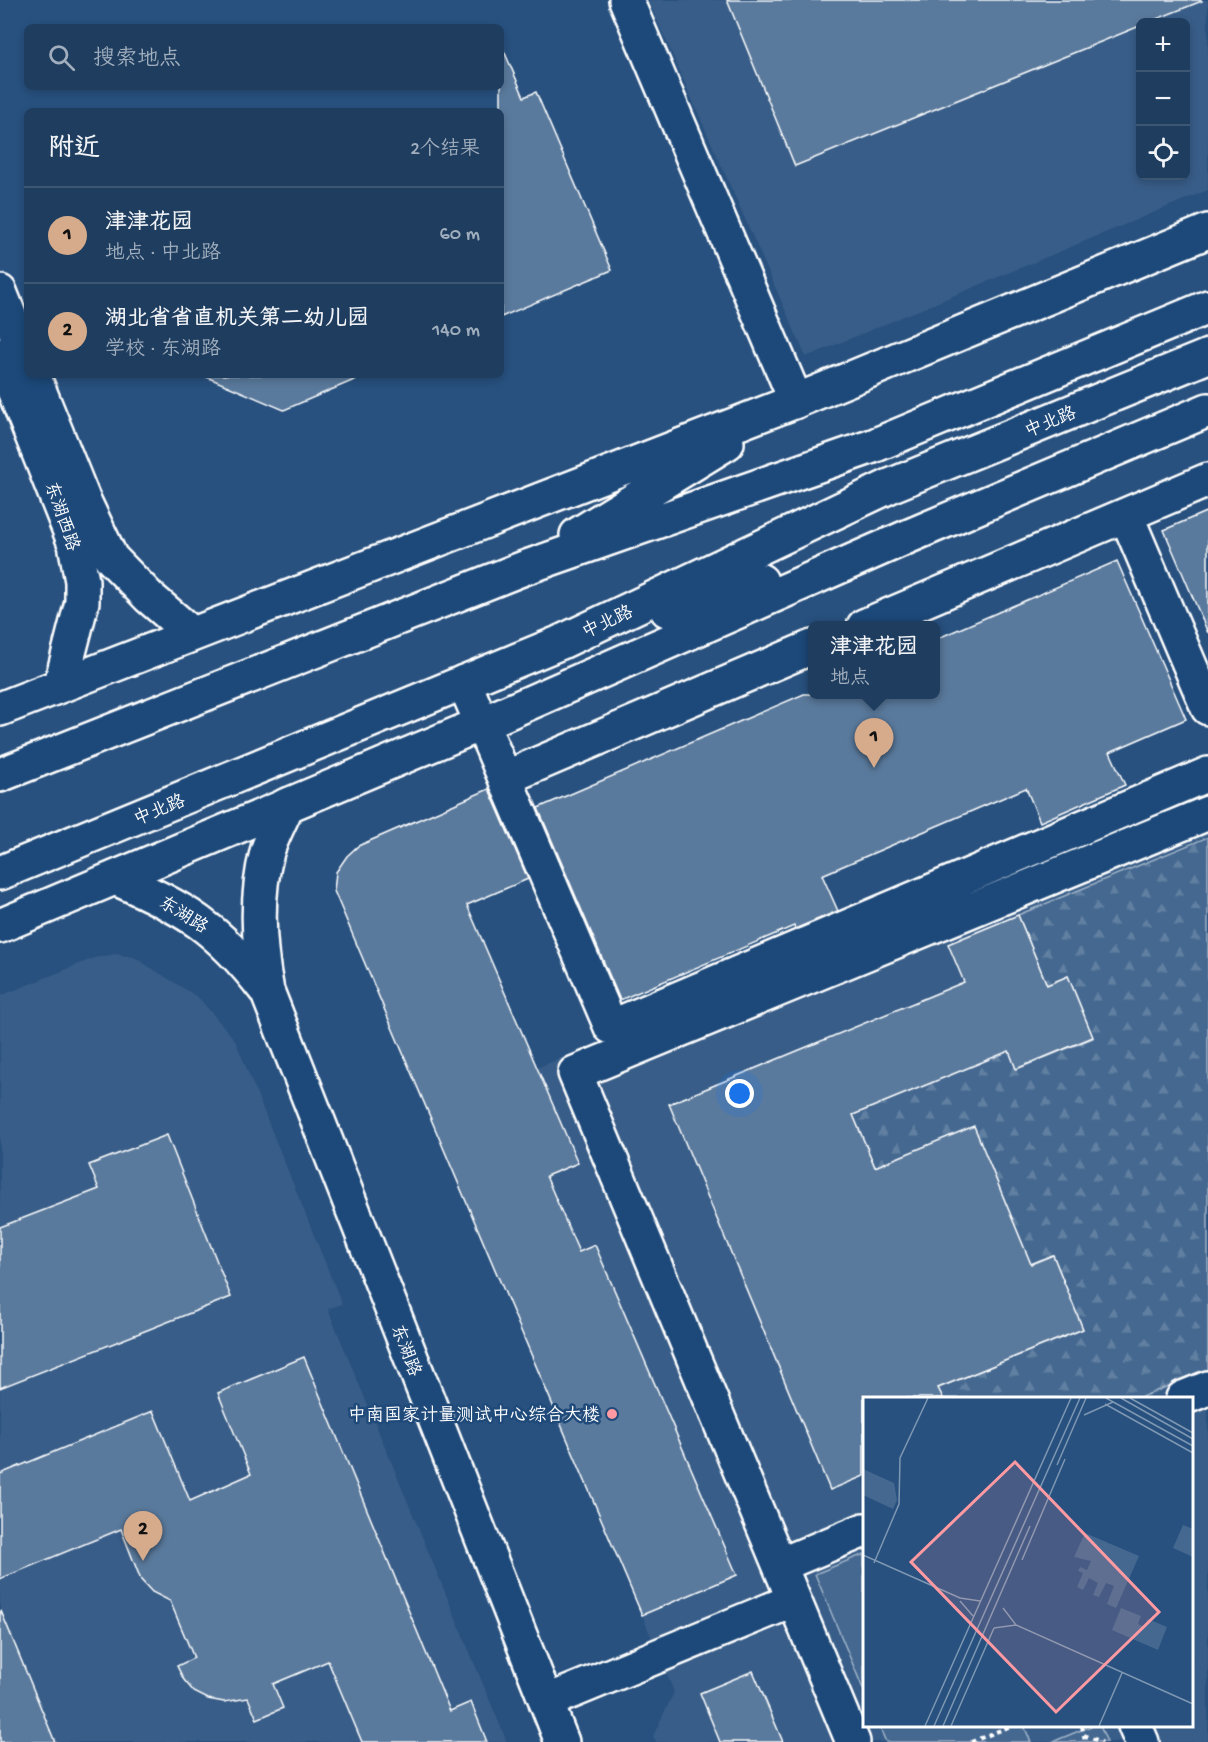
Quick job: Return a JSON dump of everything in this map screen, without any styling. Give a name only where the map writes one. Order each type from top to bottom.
[{"type":"main road","points":[[626,0],[795,401]]},
{"type":"main road","points":[[0,709],[795,401],[1208,231]]},
{"type":"main road","points":[[0,292],[24,352]]},
{"type":"main road","points":[[0,775],[524,568],[873,446],[1208,307]]},
{"type":"main road","name":"东湖西路","points":[[0,355],[62,508],[77,553],[82,581],[82,602],[61,684]]},
{"type":"main road","name":"中北路","points":[[0,873],[560,643],[892,485],[1208,356]]},
{"type":"main road","name":"东湖西路","points":[[34,378],[83,499],[111,558],[148,597],[192,634]]},
{"type":"main road","points":[[524,568],[795,401]]},
{"type":"main road","points":[[0,926],[482,724],[907,537],[1208,410]]},
{"type":"main road","points":[[876,621],[1208,480]]},
{"type":"main road","points":[[1126,515],[1208,708]]},
{"type":"main road","points":[[560,643],[907,537]]},
{"type":"main road","points":[[505,778],[808,649]]},
{"type":"main road","points":[[464,682],[611,1027],[1208,774]]},
{"type":"main road","name":"东湖路","points":[[287,805],[267,851],[259,906],[261,958],[267,991],[562,1742]]},
{"type":"main road","points":[[853,1742],[575,1073],[1208,813]]},
{"type":"main road","name":"东湖路","points":[[115,878],[170,902],[197,919],[224,940],[267,991]]},
{"type":"main road","points":[[1186,1397],[1208,1388]]},
{"type":"main road","points":[[780,1565],[863,1530]]},
{"type":"main road","points":[[546,1702],[794,1600]]},
{"type":"main road","points":[[1137,1727],[1142,1742]]},
{"type":"path","points":[[971,1742],[1006,1727]]},
{"type":"path","points":[[1082,1727],[1085,1742]]},
{"type":"path","points":[[1084,1735],[1102,1742]]},
{"type":"shaded area","points":[[648,0],[1208,0],[1208,190],[806,357]]},
{"type":"shaded area","points":[[1208,784],[1208,1742],[656,1742],[653,1736],[674,1692],[642,1615],[737,1575],[596,1245],[578,1253],[546,1176],[577,1163],[537,1068]]},
{"type":"shaded area","points":[[115,954],[134,957],[199,998],[235,1040],[342,1304],[328,1309],[507,1742],[0,1742],[0,996],[94,958]]},
{"type":"green space","points":[[1208,837],[1208,1370],[1141,1397],[942,1397],[938,1388],[1083,1329],[1053,1255],[932,1305],[912,1255],[1010,1214],[974,1127],[875,1167],[853,1115],[991,1007],[1017,1069],[1093,1038],[1068,976],[1047,985],[1018,915]]},
{"type":"green space","points":[[863,1554],[863,1689],[815,1574]]},
{"type":"green space","points":[[879,1727],[1024,1727],[1031,1742],[886,1742]]},
{"type":"green space","points":[[1089,1727],[1100,1727],[1107,1742],[1052,1742]]},
{"type":"building","points":[[727,0],[1202,1],[1159,18],[1136,18],[1136,28],[795,166]]},
{"type":"building","points":[[504,51],[524,97],[536,92],[612,270],[504,316],[504,108],[501,108],[501,90],[504,90]]},
{"type":"building","points":[[209,378],[359,378],[284,410]]},
{"type":"building","points":[[1208,511],[1208,633],[1164,530]]},
{"type":"building","points":[[1117,561],[1186,719],[1110,752],[1125,785],[1040,822],[1026,788],[822,875],[838,911],[795,929],[794,926],[620,1000],[538,808],[804,694],[808,694],[808,699],[940,699],[940,637]]},
{"type":"building","points":[[489,789],[528,879],[467,905],[578,1163],[546,1176],[579,1252],[595,1245],[737,1575],[642,1615],[334,891],[336,872],[347,856],[358,846]]},
{"type":"building","points":[[1018,915],[1047,985],[1068,976],[1093,1037],[1016,1069],[1009,1051],[853,1115],[875,1167],[974,1126],[1031,1264],[1053,1255],[1083,1329],[938,1388],[942,1397],[863,1397],[863,1476],[830,1490],[669,1104],[964,982],[948,944]]},
{"type":"building","points":[[167,1135],[231,1297],[0,1388],[0,1227],[99,1189],[89,1165]]},
{"type":"building","points":[[304,1357],[450,1711],[471,1702],[487,1742],[362,1742],[328,1661],[273,1684],[283,1708],[257,1719],[248,1698],[224,1702],[208,1699],[194,1692],[184,1680],[177,1666],[194,1658],[170,1601],[152,1592],[141,1580],[121,1529],[0,1579],[0,1474],[153,1411],[190,1501],[251,1474],[218,1393]]},
{"type":"building","points":[[1,1611],[55,1742],[0,1742]]},
{"type":"building","points":[[753,1671],[783,1742],[720,1742],[700,1693]]},
{"type":"place","name":"津津花园","points":[[874,768]]},
{"type":"place","name":"中南国家计量测试中心综合大楼","points":[[612,1414]]},
{"type":"place","name":"湖北省省直机关第二幼儿园","points":[[143,1561]]}]
